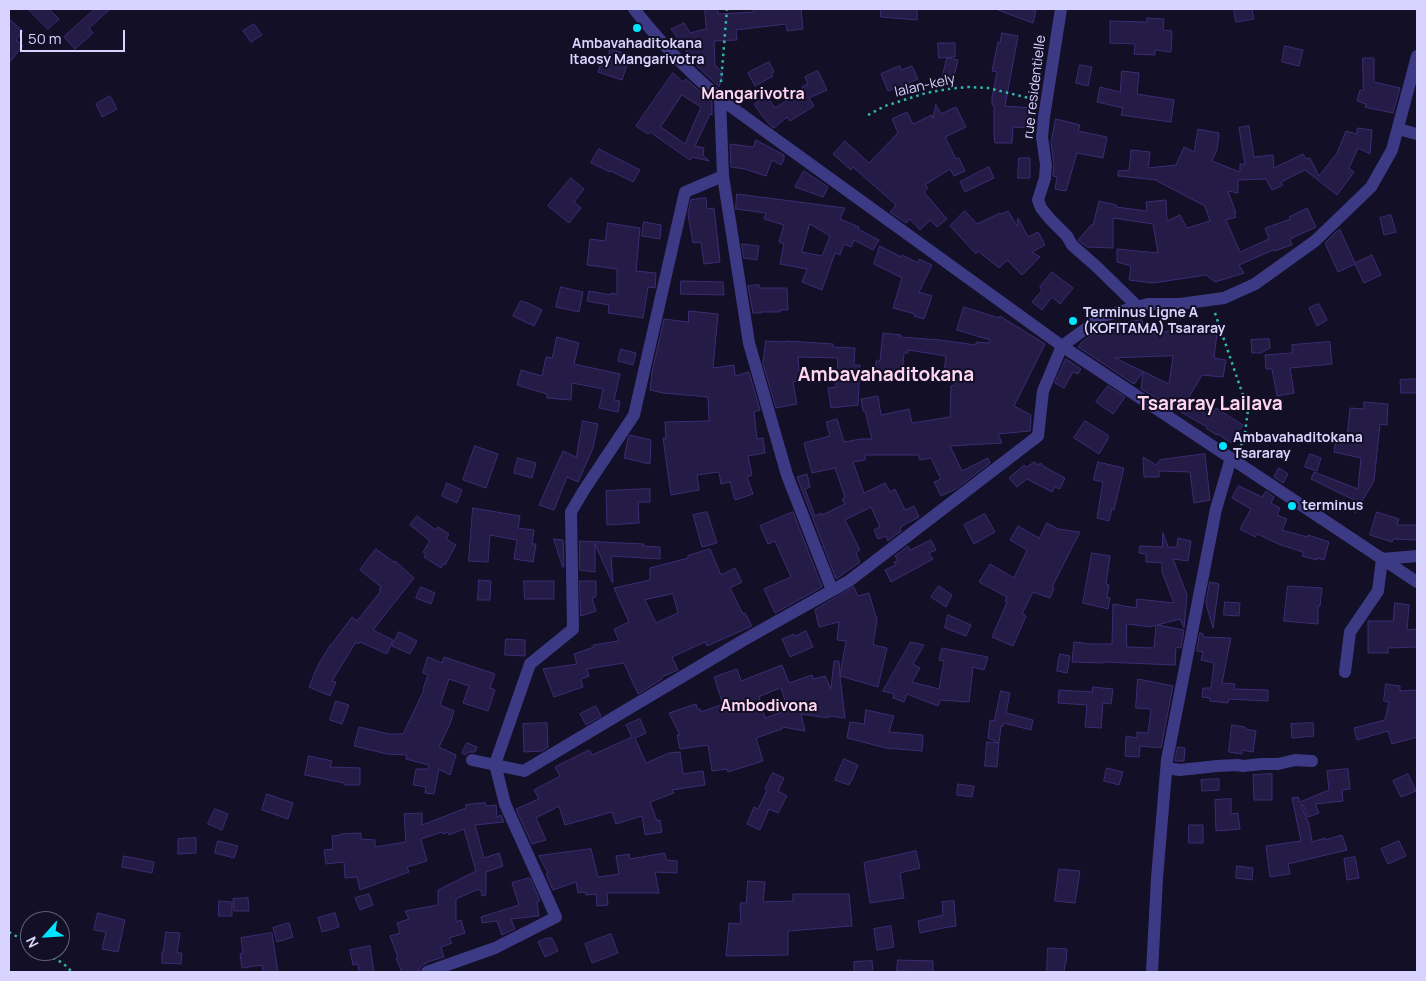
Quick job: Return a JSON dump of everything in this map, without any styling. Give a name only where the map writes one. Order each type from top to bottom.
[{"type":"street","points":[[634,9],[679,60],[720,98],[1062,346],[1417,582]]},
{"type":"street","name":"rue residentielle","points":[[1061,9],[1042,137],[1046,165],[1045,178],[1038,200],[1041,208],[1050,220],[1067,236],[1072,245],[1138,307]]},
{"type":"street","points":[[472,760],[524,771],[742,641],[849,581],[1038,436],[1043,392],[1062,346],[1103,316],[1148,304],[1180,304],[1224,298],[1255,284],[1315,241],[1371,187],[1392,150],[1417,56]]},
{"type":"street","points":[[720,98],[722,176],[749,343],[787,475],[832,590]]},
{"type":"street","points":[[1398,129],[1417,134]]},
{"type":"street","points":[[427,972],[495,948],[556,918],[505,804],[495,764],[530,664],[573,629],[571,512],[634,415],[685,192],[722,176]]},
{"type":"street","points":[[1152,972],[1166,768],[1216,509],[1231,458]]},
{"type":"street","points":[[1382,559],[1417,556]]},
{"type":"street","points":[[1345,672],[1350,632],[1378,591],[1382,559]]},
{"type":"street","points":[[1166,768],[1180,770],[1217,766],[1278,764],[1294,760],[1312,761]]},
{"type":"path","points":[[720,98],[727,9]]},
{"type":"path","name":"lalan-kely","points":[[868,115],[885,106],[926,93],[968,87],[988,88],[1046,104]]},
{"type":"path","points":[[1210,299],[1248,410],[1244,441],[1231,458]]},
{"type":"path","points":[[9,932],[20,938]]},
{"type":"path","points":[[59,961],[72,972]]},
{"type":"building","points":[[28,9],[49,9],[59,19],[48,29]]},
{"type":"building","points":[[95,9],[110,9],[89,28],[93,33],[75,49],[64,37]]},
{"type":"building","points":[[705,9],[718,9],[718,14],[754,12],[753,9],[801,9],[803,29],[787,31],[786,24],[736,30],[737,40],[714,41],[715,65],[723,73],[719,87],[697,66],[671,29],[684,23],[690,33],[706,29]]},
{"type":"building","points":[[881,9],[917,9],[917,20],[881,17]]},
{"type":"building","points":[[998,9],[1027,9],[1036,11],[1033,23]]},
{"type":"building","points":[[1234,9],[1252,9],[1254,19],[1236,22]]},
{"type":"building","points":[[1147,18],[1164,19],[1163,30],[1172,31],[1171,52],[1155,50],[1155,55],[1134,54],[1135,44],[1110,43],[1110,21],[1147,22]]},
{"type":"building","points":[[9,19],[23,31],[16,40],[23,46],[9,63]]},
{"type":"building","points":[[254,24],[262,35],[251,42],[243,31]]},
{"type":"building","points":[[1002,33],[1018,36],[1005,106],[1034,108],[1034,128],[1013,127],[1012,143],[995,143],[994,135],[994,105],[992,105],[992,98],[997,72],[992,71],[998,42],[1000,42]]},
{"type":"building","points":[[938,43],[955,43],[955,57],[939,58]]},
{"type":"building","points":[[1285,46],[1303,50],[1299,66],[1282,62]]},
{"type":"building","points":[[610,49],[630,55],[622,80],[598,72],[604,55],[608,56]]},
{"type":"building","points":[[947,58],[958,60],[954,77],[943,75]]},
{"type":"building","points":[[1363,58],[1374,58],[1374,82],[1400,88],[1393,113],[1365,107],[1366,104],[1357,101],[1360,90],[1363,91]]},
{"type":"building","points":[[769,62],[774,72],[771,74],[773,76],[755,86],[748,73]]},
{"type":"building","points":[[1080,65],[1092,67],[1088,86],[1076,83]]},
{"type":"building","points":[[900,66],[901,70],[912,66],[918,79],[888,91],[881,74]]},
{"type":"building","points":[[818,71],[827,90],[809,98],[814,106],[790,121],[787,117],[774,128],[771,126],[754,104],[767,96],[775,108],[803,90],[802,87],[808,84],[805,77]]},
{"type":"building","points":[[1122,71],[1139,73],[1137,94],[1174,100],[1171,122],[1121,115],[1123,108],[1097,102],[1100,87],[1120,92]]},
{"type":"building","points":[[673,73],[683,82],[686,79],[712,102],[712,115],[710,114],[695,146],[704,148],[703,155],[709,161],[692,157],[690,160],[650,132],[648,134],[636,126]],"holes":[[[682,95],[701,107],[685,144],[661,127]]]},
{"type":"building","points":[[110,96],[117,109],[102,117],[96,104]]},
{"type":"building","points":[[936,105],[941,114],[956,107],[966,127],[945,137],[956,159],[959,158],[965,171],[954,176],[950,169],[925,185],[928,188],[924,192],[947,219],[937,227],[930,220],[920,230],[910,219],[906,223],[890,212],[896,205],[853,167],[851,170],[833,154],[845,141],[869,163],[898,133],[892,119],[907,112],[913,124],[932,115],[933,118]]},
{"type":"building","points":[[1056,119],[1080,125],[1078,131],[1107,137],[1103,158],[1077,153],[1066,191],[1055,189],[1057,177],[1053,176],[1054,164],[1051,143]]},
{"type":"building","points":[[1249,126],[1254,157],[1273,155],[1274,168],[1303,154],[1306,159],[1310,158],[1319,176],[1337,153],[1346,131],[1357,134],[1357,128],[1372,130],[1370,154],[1358,148],[1349,168],[1354,172],[1337,195],[1305,170],[1281,182],[1283,185],[1272,190],[1266,179],[1238,180],[1238,193],[1228,191],[1236,217],[1226,220],[1240,252],[1269,239],[1265,228],[1291,219],[1289,217],[1307,208],[1316,227],[1290,239],[1292,245],[1273,250],[1239,265],[1244,273],[1215,282],[1206,275],[1153,283],[1129,280],[1131,266],[1117,262],[1117,249],[1158,253],[1153,224],[1113,218],[1113,248],[1087,247],[1078,240],[1093,225],[1099,201],[1116,205],[1116,207],[1147,211],[1146,202],[1166,200],[1167,221],[1180,215],[1187,228],[1210,221],[1205,206],[1157,180],[1118,176],[1118,171],[1129,170],[1131,150],[1150,152],[1148,168],[1176,165],[1184,147],[1194,152],[1198,129],[1219,133],[1217,150],[1212,161],[1240,172],[1240,164],[1245,164],[1239,128]]},
{"type":"building","points":[[756,140],[784,155],[781,165],[772,160],[766,176],[745,169],[731,167],[730,144],[753,147]]},
{"type":"building","points":[[599,149],[640,170],[633,182],[591,163]]},
{"type":"building","points":[[1019,158],[1030,158],[1030,178],[1018,178]]},
{"type":"building","points":[[989,167],[994,178],[965,192],[960,182]]},
{"type":"building","points":[[804,171],[828,187],[823,197],[795,187]]},
{"type":"building","points":[[571,178],[584,189],[574,202],[581,208],[569,223],[548,206]]},
{"type":"building","points":[[737,194],[845,208],[840,219],[859,227],[858,229],[879,240],[873,250],[854,240],[851,247],[844,244],[840,255],[835,253],[822,290],[802,282],[807,269],[780,264],[784,244],[779,242],[784,225],[764,219],[766,213],[736,209]],"holes":[[[810,224],[830,236],[822,256],[802,252]]]},
{"type":"building","points":[[706,198],[707,209],[714,208],[720,262],[704,264],[701,242],[693,243],[688,214],[691,200]]},
{"type":"building","points":[[965,211],[977,224],[1008,211],[1017,226],[1018,218],[1028,237],[1038,232],[1045,245],[1032,252],[1040,257],[1022,275],[1007,260],[999,268],[978,251],[976,254],[950,226]]},
{"type":"building","points":[[1391,215],[1396,232],[1384,235],[1380,218]]},
{"type":"building","points":[[644,222],[661,225],[660,239],[642,236]]},
{"type":"building","points":[[608,223],[640,228],[636,271],[656,273],[655,288],[648,287],[643,318],[608,313],[609,305],[587,301],[589,291],[611,295],[611,293],[617,294],[617,269],[587,265],[590,239],[605,241]]},
{"type":"building","points":[[1340,230],[1355,263],[1372,255],[1381,275],[1364,283],[1355,264],[1338,272],[1325,243]]},
{"type":"building","points":[[742,244],[759,246],[757,260],[744,258]]},
{"type":"building","points":[[880,246],[901,257],[902,255],[918,263],[919,259],[932,265],[919,292],[932,296],[924,319],[914,316],[915,314],[893,308],[902,278],[874,264]]},
{"type":"building","points":[[1052,272],[1073,288],[1060,304],[1052,297],[1042,310],[1032,302],[1042,290],[1040,287]]},
{"type":"building","points":[[681,281],[723,282],[724,295],[681,294]]},
{"type":"building","points":[[759,285],[759,288],[787,288],[788,310],[753,313],[748,286]]},
{"type":"building","points":[[561,287],[583,292],[579,312],[556,307]]},
{"type":"building","points":[[521,301],[542,310],[534,326],[513,316]]},
{"type":"building","points":[[1319,304],[1327,320],[1317,326],[1309,308]]},
{"type":"building","points":[[964,307],[999,318],[1000,316],[1045,344],[1014,406],[1031,415],[1030,431],[998,434],[1002,443],[950,446],[962,471],[988,458],[990,463],[956,489],[941,496],[934,482],[941,479],[931,458],[920,460],[918,455],[865,455],[865,460],[853,462],[864,493],[885,483],[890,492],[895,489],[905,510],[914,506],[919,517],[902,526],[900,528],[901,531],[888,541],[886,536],[878,539],[874,530],[880,527],[871,507],[845,520],[860,550],[856,553],[860,562],[836,579],[797,477],[807,474],[810,487],[805,489],[815,516],[821,513],[822,515],[845,504],[842,499],[845,497],[835,468],[812,473],[804,443],[830,436],[826,422],[837,419],[844,442],[872,439],[861,399],[878,396],[881,415],[909,409],[912,423],[950,417],[951,386],[955,385],[955,382],[943,381],[946,356],[908,350],[908,353],[904,353],[902,377],[875,374],[876,361],[880,361],[883,333],[901,335],[900,337],[976,345],[976,342],[989,343],[990,340],[957,330]]},
{"type":"building","points":[[689,311],[718,314],[713,368],[734,365],[735,376],[749,372],[760,410],[754,412],[757,439],[763,438],[765,453],[748,456],[752,475],[747,477],[753,494],[735,500],[730,482],[721,484],[719,472],[697,475],[699,490],[671,495],[663,438],[666,439],[665,422],[709,421],[708,397],[650,390],[652,372],[664,319],[688,322]]},
{"type":"building","points":[[1142,320],[1145,334],[1177,330],[1177,326],[1202,326],[1202,331],[1217,333],[1214,358],[1226,360],[1223,377],[1202,375],[1186,402],[1211,417],[1216,408],[1243,425],[1231,443],[1141,389],[1143,372],[1134,384],[1078,347],[1091,335],[1120,326],[1119,324]],"holes":[[[1173,356],[1169,384],[1115,358]]]},
{"type":"building","points":[[557,337],[579,343],[574,364],[620,374],[614,400],[620,401],[618,412],[599,408],[603,389],[572,383],[571,400],[547,398],[547,394],[517,385],[521,370],[542,376],[546,357],[552,358]]},
{"type":"building","points":[[1269,339],[1270,348],[1261,353],[1252,353],[1251,340]]},
{"type":"building","points":[[766,341],[833,344],[833,347],[855,348],[854,365],[860,365],[858,405],[831,408],[828,388],[836,387],[838,358],[798,357],[800,381],[793,382],[797,404],[776,408],[763,364]]},
{"type":"building","points":[[1330,342],[1332,364],[1290,368],[1294,393],[1277,396],[1272,369],[1266,369],[1265,355],[1292,353],[1292,345]]},
{"type":"building","points":[[621,349],[636,353],[633,365],[618,361]]},
{"type":"building","points":[[1066,359],[1081,369],[1078,374],[1073,372],[1064,388],[1055,383]]},
{"type":"building","points":[[1417,379],[1417,393],[1401,393],[1400,380]]},
{"type":"building","points":[[1108,386],[1125,397],[1113,414],[1096,402]]},
{"type":"building","points":[[1364,402],[1388,404],[1387,425],[1380,424],[1374,481],[1355,513],[1356,501],[1311,479],[1314,472],[1358,489],[1361,458],[1334,452],[1337,435],[1347,437],[1350,408],[1364,409]]},
{"type":"building","points":[[583,421],[598,424],[593,448],[578,482],[567,477],[554,510],[539,505],[563,451],[576,457]]},
{"type":"building","points":[[1085,421],[1108,435],[1108,439],[1099,454],[1074,438]]},
{"type":"building","points":[[630,435],[651,440],[650,464],[624,458]]},
{"type":"building","points":[[475,446],[498,454],[486,488],[463,480]]},
{"type":"building","points":[[1205,454],[1210,500],[1194,503],[1190,472],[1159,471],[1159,477],[1144,477],[1143,457],[1156,465],[1160,460]]},
{"type":"building","points":[[1310,454],[1321,458],[1317,471],[1305,467]]},
{"type":"building","points":[[518,458],[536,463],[532,478],[514,473]]},
{"type":"building","points":[[1035,462],[1037,465],[1041,463],[1065,478],[1060,489],[1055,487],[1052,492],[1027,479],[1017,487],[1009,478],[1024,465],[1026,467]]},
{"type":"building","points":[[1098,462],[1124,468],[1114,510],[1112,509],[1109,521],[1097,518],[1103,482],[1094,480]]},
{"type":"building","points":[[1279,468],[1288,474],[1283,483],[1274,477]]},
{"type":"building","points":[[447,483],[462,490],[457,503],[442,496]]},
{"type":"building","points":[[1239,486],[1262,497],[1266,491],[1274,497],[1271,503],[1280,508],[1277,515],[1287,519],[1282,530],[1307,537],[1308,535],[1329,542],[1324,560],[1302,556],[1303,552],[1257,534],[1255,537],[1240,529],[1251,509],[1232,498]]},
{"type":"building","points":[[650,489],[650,502],[638,502],[639,523],[607,525],[606,491]]},
{"type":"building","points":[[473,508],[520,516],[518,528],[534,530],[532,544],[536,544],[533,562],[514,559],[517,540],[490,535],[488,562],[469,561]]},
{"type":"building","points":[[707,512],[717,543],[702,547],[693,515]]},
{"type":"building","points":[[793,512],[822,587],[775,613],[764,589],[791,577],[775,541],[768,544],[760,526]]},
{"type":"building","points":[[1377,512],[1399,519],[1397,525],[1417,525],[1417,540],[1393,539],[1392,542],[1370,535]]},
{"type":"building","points":[[985,514],[995,532],[974,544],[964,525]]},
{"type":"building","points":[[417,516],[436,530],[438,527],[449,534],[446,539],[456,545],[445,565],[443,564],[441,568],[424,557],[426,554],[423,552],[430,541],[410,525]]},
{"type":"building","points":[[1047,523],[1058,529],[1080,532],[1052,587],[1054,588],[1050,598],[1033,592],[1022,614],[1026,616],[1013,646],[992,637],[1007,602],[1005,601],[1007,597],[979,582],[990,564],[1014,578],[1027,550],[1010,540],[1018,526],[1039,538]]},
{"type":"building","points":[[1163,533],[1168,547],[1177,547],[1178,538],[1191,541],[1188,561],[1173,559],[1187,595],[1184,628],[1180,619],[1157,625],[1184,630],[1181,648],[1176,647],[1175,665],[1072,662],[1074,642],[1112,644],[1113,604],[1136,608],[1137,599],[1174,603],[1162,572],[1162,563],[1146,562],[1146,554],[1139,553],[1140,546],[1162,547]],"holes":[[[1127,624],[1151,627],[1156,625],[1154,648],[1127,647]]]},
{"type":"building","points":[[554,539],[563,540],[564,567],[563,567]]},
{"type":"building","points":[[931,540],[936,550],[929,553],[933,559],[891,582],[885,570],[896,565],[894,562],[898,561],[895,556],[908,546],[910,550]]},
{"type":"building","points":[[580,541],[644,544],[643,546],[660,547],[660,559],[611,556],[612,582],[595,544],[595,572],[580,570]]},
{"type":"building","points":[[376,549],[395,561],[414,578],[373,630],[393,640],[387,654],[356,642],[332,681],[336,682],[330,696],[309,687],[318,665],[331,644],[352,617],[357,621],[381,591],[379,590],[381,587],[360,570]]},
{"type":"building","points":[[710,549],[721,575],[735,568],[742,582],[730,588],[743,614],[745,613],[752,626],[707,646],[705,642],[672,657],[678,670],[662,677],[662,679],[638,694],[624,663],[587,669],[589,676],[581,679],[583,687],[554,697],[543,669],[577,664],[574,654],[594,647],[593,645],[619,641],[614,629],[629,622],[614,588],[650,580],[650,568],[688,558],[688,556]],"holes":[[[673,594],[678,613],[656,623],[645,600]]]},
{"type":"building","points":[[1092,553],[1110,556],[1106,584],[1109,585],[1107,597],[1110,598],[1108,609],[1083,603]]},
{"type":"building","points":[[479,580],[491,581],[490,600],[478,600]]},
{"type":"building","points":[[524,581],[554,581],[554,599],[525,599]]},
{"type":"building","points":[[580,581],[596,581],[596,597],[592,598],[596,611],[581,616]]},
{"type":"building","points":[[1210,582],[1219,584],[1213,628],[1206,604]]},
{"type":"building","points":[[939,586],[952,595],[946,607],[931,597]]},
{"type":"building","points":[[1288,586],[1322,588],[1320,606],[1318,606],[1318,624],[1284,621]]},
{"type":"building","points":[[421,587],[435,593],[431,604],[416,598]]},
{"type":"building","points":[[854,587],[858,596],[869,593],[877,620],[873,645],[887,648],[878,687],[840,676],[845,718],[828,716],[828,718],[801,714],[805,731],[783,727],[756,738],[763,761],[728,772],[727,769],[712,771],[708,745],[680,749],[677,735],[680,735],[669,713],[696,704],[701,712],[723,704],[714,677],[737,669],[741,681],[782,665],[789,683],[812,675],[813,679],[825,676],[831,689],[834,661],[839,661],[840,675],[846,641],[837,640],[839,622],[819,627],[815,610]],"holes":[[[781,688],[788,710],[765,718],[759,697]]]},
{"type":"building","points":[[1225,602],[1240,603],[1239,616],[1224,615]]},
{"type":"building","points":[[1395,603],[1409,605],[1407,630],[1417,629],[1417,647],[1388,648],[1388,653],[1368,653],[1368,621],[1393,621]]},
{"type":"building","points":[[948,615],[971,625],[966,636],[945,628]]},
{"type":"building","points":[[806,631],[813,647],[790,657],[782,639]]},
{"type":"building","points":[[399,632],[417,641],[410,654],[392,646]]},
{"type":"building","points":[[1200,633],[1204,637],[1231,638],[1222,683],[1235,684],[1234,689],[1268,690],[1268,701],[1229,699],[1228,703],[1210,701],[1210,698],[1202,697],[1203,688],[1211,688],[1214,663],[1201,660],[1203,652],[1197,651]]},
{"type":"building","points":[[506,639],[525,640],[525,656],[505,655]]},
{"type":"building","points":[[911,642],[924,645],[913,664],[920,668],[912,682],[939,689],[944,661],[939,660],[942,648],[988,657],[984,670],[973,667],[969,702],[940,700],[938,706],[907,694],[904,702],[893,698],[894,694],[883,691]]},
{"type":"building","points":[[1060,654],[1070,656],[1067,673],[1057,671]]},
{"type":"building","points":[[428,657],[442,663],[444,657],[495,674],[490,688],[495,690],[488,711],[463,703],[469,686],[449,679],[440,705],[454,711],[439,747],[456,755],[450,775],[439,769],[434,794],[425,793],[426,787],[413,785],[416,769],[428,769],[429,765],[406,759],[407,755],[387,754],[354,746],[359,727],[389,734],[403,734],[424,690],[428,675],[423,673]]},
{"type":"building","points":[[1138,679],[1173,686],[1161,748],[1140,746],[1139,757],[1125,756],[1126,736],[1137,738],[1137,732],[1148,733],[1151,709],[1136,708]]},
{"type":"building","points":[[1386,684],[1400,686],[1400,691],[1417,690],[1417,737],[1392,744],[1388,731],[1357,740],[1354,728],[1385,720],[1389,702],[1384,701]]},
{"type":"building","points":[[1093,687],[1113,689],[1111,704],[1103,703],[1101,728],[1085,727],[1087,705],[1058,703],[1059,690],[1092,692]]},
{"type":"building","points":[[1001,691],[1010,693],[1006,713],[1033,720],[1031,730],[1004,723],[1001,726],[999,743],[988,738],[990,720],[994,721]]},
{"type":"building","points":[[336,701],[349,705],[342,724],[330,720]]},
{"type":"building","points":[[596,706],[601,716],[586,725],[580,714]]},
{"type":"building","points":[[866,710],[894,716],[889,732],[923,735],[922,751],[886,748],[847,738],[850,722],[864,724]]},
{"type":"building","points":[[640,719],[646,733],[635,738],[646,763],[669,753],[680,752],[683,774],[703,771],[705,785],[672,790],[674,793],[650,802],[657,821],[660,820],[662,832],[645,835],[642,816],[616,824],[612,812],[565,825],[559,806],[536,818],[546,840],[532,844],[516,809],[539,799],[534,790],[560,776],[555,767],[589,750],[592,755],[632,737],[626,725]]},
{"type":"building","points":[[547,723],[548,747],[542,751],[524,752],[523,724]]},
{"type":"building","points":[[1313,723],[1314,736],[1292,738],[1291,724]]},
{"type":"building","points":[[1232,725],[1256,731],[1253,752],[1242,750],[1242,754],[1229,752]]},
{"type":"building","points":[[987,742],[999,743],[997,767],[985,766]]},
{"type":"building","points":[[467,743],[477,747],[475,752],[469,752],[465,755],[462,753]]},
{"type":"building","points":[[1178,747],[1185,748],[1184,761],[1175,761]]},
{"type":"building","points":[[309,756],[332,761],[330,767],[360,768],[360,785],[344,785],[344,783],[305,775]]},
{"type":"building","points":[[844,759],[858,765],[849,785],[835,780]]},
{"type":"building","points":[[1107,768],[1123,772],[1119,785],[1104,781]]},
{"type":"building","points":[[1348,769],[1350,789],[1342,790],[1343,801],[1315,804],[1319,813],[1308,817],[1303,805],[1301,805],[1309,824],[1312,842],[1342,835],[1347,850],[1288,864],[1290,874],[1270,877],[1266,846],[1301,841],[1292,798],[1298,797],[1300,802],[1329,790],[1327,771]]},
{"type":"building","points":[[773,773],[784,778],[778,791],[787,796],[778,813],[769,809],[760,830],[747,824],[754,807],[758,809]]},
{"type":"building","points":[[1272,774],[1272,800],[1254,800],[1253,775]]},
{"type":"building","points":[[1408,774],[1416,791],[1401,797],[1393,781]]},
{"type":"building","points":[[1219,779],[1219,790],[1202,791],[1201,780]]},
{"type":"building","points":[[958,784],[974,786],[972,797],[957,795]]},
{"type":"building","points":[[267,794],[293,803],[288,819],[262,810]]},
{"type":"building","points":[[1231,799],[1231,814],[1238,813],[1240,829],[1216,831],[1215,800]]},
{"type":"building","points":[[485,803],[486,806],[496,805],[497,817],[501,815],[504,822],[475,825],[484,858],[499,853],[503,866],[486,872],[486,895],[482,896],[481,890],[476,890],[456,899],[456,922],[461,920],[465,933],[449,938],[452,943],[441,947],[444,957],[427,962],[421,966],[419,971],[402,972],[390,936],[400,933],[397,923],[409,919],[405,911],[438,905],[438,890],[476,871],[464,829],[449,835],[448,832],[443,834],[442,832],[421,839],[427,861],[407,867],[409,872],[360,890],[357,877],[345,878],[344,862],[326,864],[324,850],[333,849],[332,836],[341,834],[361,833],[361,839],[375,840],[375,847],[406,842],[404,814],[422,813],[422,825],[466,808],[466,805]]},
{"type":"building","points":[[215,809],[228,814],[222,830],[208,824]]},
{"type":"building","points":[[1189,825],[1203,825],[1203,843],[1189,843]]},
{"type":"building","points":[[196,838],[196,853],[178,854],[178,839]]},
{"type":"building","points":[[218,841],[238,846],[234,858],[215,853]]},
{"type":"building","points":[[1399,841],[1406,856],[1388,864],[1381,849]]},
{"type":"building","points":[[591,849],[598,877],[619,874],[616,856],[629,854],[630,859],[665,853],[666,860],[677,861],[677,873],[655,872],[659,893],[607,893],[608,905],[597,906],[596,894],[586,895],[585,892],[578,893],[576,882],[553,890],[546,874],[548,873],[539,856]]},
{"type":"building","points":[[916,851],[920,868],[900,873],[904,898],[870,903],[864,863]]},
{"type":"building","points":[[124,856],[154,862],[152,873],[122,867]]},
{"type":"building","points":[[1355,857],[1359,878],[1347,880],[1344,859]]},
{"type":"building","points":[[1237,866],[1253,868],[1252,880],[1236,878]]},
{"type":"building","points":[[1059,869],[1080,871],[1075,903],[1055,901]]},
{"type":"building","points":[[530,878],[540,901],[537,901],[539,916],[511,919],[515,929],[502,935],[497,921],[482,923],[481,917],[519,905],[512,883]]},
{"type":"building","points":[[748,881],[765,882],[763,902],[793,901],[793,894],[849,894],[852,926],[788,931],[788,955],[726,956],[729,923],[741,924],[740,903],[746,903]]},
{"type":"building","points":[[369,894],[373,905],[360,910],[355,898]]},
{"type":"building","points":[[248,898],[249,911],[234,911],[233,899]]},
{"type":"building","points":[[219,901],[232,902],[232,916],[219,916]]},
{"type":"building","points":[[954,901],[956,926],[920,933],[918,921],[943,915],[942,902]]},
{"type":"building","points":[[98,913],[125,920],[118,952],[102,949],[106,932],[94,930]]},
{"type":"building","points":[[335,913],[339,927],[322,932],[318,918]]},
{"type":"building","points":[[289,923],[293,937],[277,942],[273,928]]},
{"type":"building","points":[[891,926],[894,947],[877,950],[874,929]]},
{"type":"building","points":[[166,932],[180,933],[177,953],[182,953],[181,964],[162,963]]},
{"type":"building","points":[[272,933],[278,972],[263,972],[262,965],[242,968],[240,954],[243,953],[241,938]]},
{"type":"building","points":[[611,934],[618,953],[592,963],[585,944]]},
{"type":"building","points":[[552,938],[558,951],[545,957],[538,942]]},
{"type":"building","points":[[370,946],[374,972],[359,972],[358,964],[353,965],[350,950]]},
{"type":"building","points":[[1048,948],[1067,949],[1064,972],[1047,972]]},
{"type":"building","points":[[898,960],[933,961],[933,972],[897,971]]},
{"type":"building","points":[[872,961],[873,972],[854,972],[854,962]]},
{"type":"place","name":"Ambavahaditokana Itaosy Mangarivotra","points":[[637,28]]},
{"type":"place","name":"Terminus Ligne A (KOFITAMA) Tsararay","points":[[1073,321]]},
{"type":"place","name":"Ambavahaditokana Tsararay","points":[[1223,446]]},
{"type":"place","name":"terminus","points":[[1292,506]]},
{"type":"district","name":"Mangarivotra","points":[[753,95]]},
{"type":"district","name":"Ambavahaditokana","points":[[886,376]]},
{"type":"district","name":"Tsararay Lailava","points":[[1210,405]]},
{"type":"district","name":"Ambodivona","points":[[769,707]]}]
